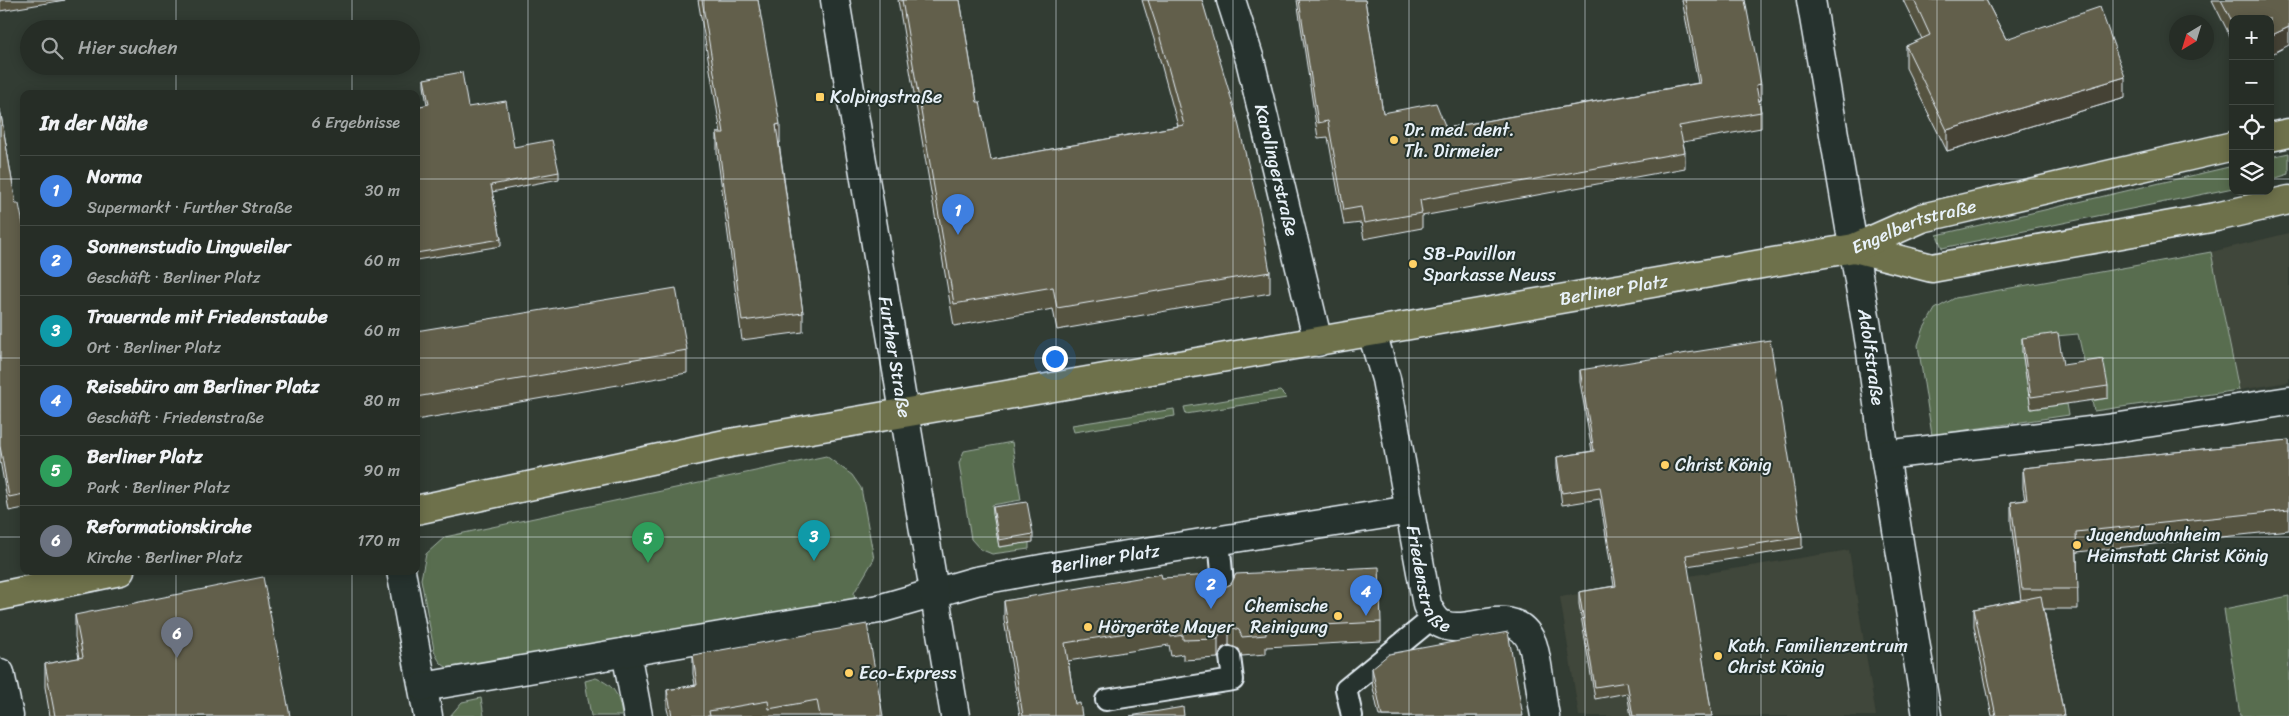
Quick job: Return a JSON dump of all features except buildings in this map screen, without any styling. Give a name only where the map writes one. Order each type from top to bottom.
[{"type":"main road","points":[[2274,136],[2289,133]]},
{"type":"main road","name":"Engelbertstraße","points":[[1854,248],[1922,218],[2229,147]]},
{"type":"main road","name":"Engelbertstraße","points":[[1854,248],[1932,268],[2216,217],[2289,200]]},
{"type":"main road","name":"Berliner Platz","points":[[420,509],[730,443],[1854,248]]},
{"type":"main road","points":[[0,596],[101,575]]},
{"type":"street","name":"Further Straße","points":[[835,0],[955,716]]},
{"type":"street","name":"Karolingerstraße","points":[[1231,0],[1250,60],[1318,342]]},
{"type":"street","name":"Adolfstraße","points":[[1811,0],[1854,248],[1885,455],[1928,716]]},
{"type":"street","points":[[1372,333],[1386,378],[1410,510]]},
{"type":"street","points":[[1885,455],[2107,429],[2289,401]]},
{"type":"street","name":"Berliner Platz","points":[[423,686],[880,610],[976,581],[1410,510]]},
{"type":"street","name":"Friedenstraße","points":[[1410,510],[1426,605],[1434,617],[1444,625],[1455,627],[1498,621],[1513,624],[1525,632],[1532,644],[1545,716]]},
{"type":"street","points":[[401,575],[428,716]]},
{"type":"street","points":[[626,652],[638,716]]},
{"type":"street","points":[[0,673],[9,716]]},
{"type":"lane","points":[[1219,540],[1224,594]]},
{"type":"lane","points":[[1352,716],[1346,689],[1434,617]]},
{"type":"lane","points":[[1106,700],[1233,680],[1230,657]]},
{"type":"shaded area","points":[[2289,233],[2289,382],[2239,390],[2211,252]]},
{"type":"shaded area","name":"Kath. Familienzentrum Christ König","points":[[1849,550],[1876,716],[1579,716],[1560,597]]},
{"type":"green space","points":[[2289,153],[2289,174],[2274,179],[2274,156]]},
{"type":"green space","points":[[2229,167],[2229,189],[1942,248],[1937,235]]},
{"type":"green space","points":[[2211,252],[2239,390],[2094,411],[2092,401],[2108,398],[2087,374],[2078,334],[2056,336],[2022,351],[2031,409],[2067,404],[2069,415],[1932,435],[1918,345],[1924,328],[1935,309],[1955,298]]},
{"type":"green space","points":[[1280,391],[1287,398],[1186,414],[1184,407]]},
{"type":"green space","points":[[1174,409],[1175,416],[1074,432],[1072,425]]},
{"type":"green space","points":[[1012,442],[1021,500],[992,505],[999,547],[1029,542],[1029,549],[992,554],[980,549],[971,539],[959,463],[964,451]]},
{"type":"green space","points":[[826,456],[852,475],[861,488],[874,559],[854,593],[855,599],[451,669],[442,664],[437,657],[434,650],[421,579],[426,554],[445,537]]},
{"type":"green space","points":[[2289,596],[2289,716],[2240,716],[2224,609]]},
{"type":"green space","points":[[596,678],[608,684],[615,692],[622,716],[591,716],[585,681]]},
{"type":"green space","points":[[481,698],[484,716],[450,716],[462,702]]},
{"type":"place","name":"Kolpingstraße","points":[[820,97]]},
{"type":"place","name":"Dr. med. dent. Th. Dirmeier","points":[[1394,140]]},
{"type":"place","name":"Norma","points":[[958,235]]},
{"type":"place","name":"SB-Pavillon Sparkasse Neuss","points":[[1413,264]]},
{"type":"place","name":"Christ König","points":[[1665,465]]},
{"type":"place","name":"Jugendwohnheim Heimstatt Christ König","points":[[2077,545]]},
{"type":"place","name":"Trauernde mit Friedenstaube","points":[[814,561]]},
{"type":"place","name":"Berliner Platz","points":[[648,563]]},
{"type":"place","name":"Sonnenstudio Lingweiler","points":[[1211,609]]},
{"type":"place","name":"Chemische Reinigung","points":[[1338,616]]},
{"type":"place","name":"Reisebüro am Berliner Platz","points":[[1366,616]]},
{"type":"place","name":"Hörgeräte Mayer","points":[[1088,627]]},
{"type":"place","name":"Kath. Familienzentrum Christ König","points":[[1718,656]]},
{"type":"place","name":"Reformationskirche","points":[[177,658]]},
{"type":"place","name":"Eco-Express","points":[[849,673]]}]
